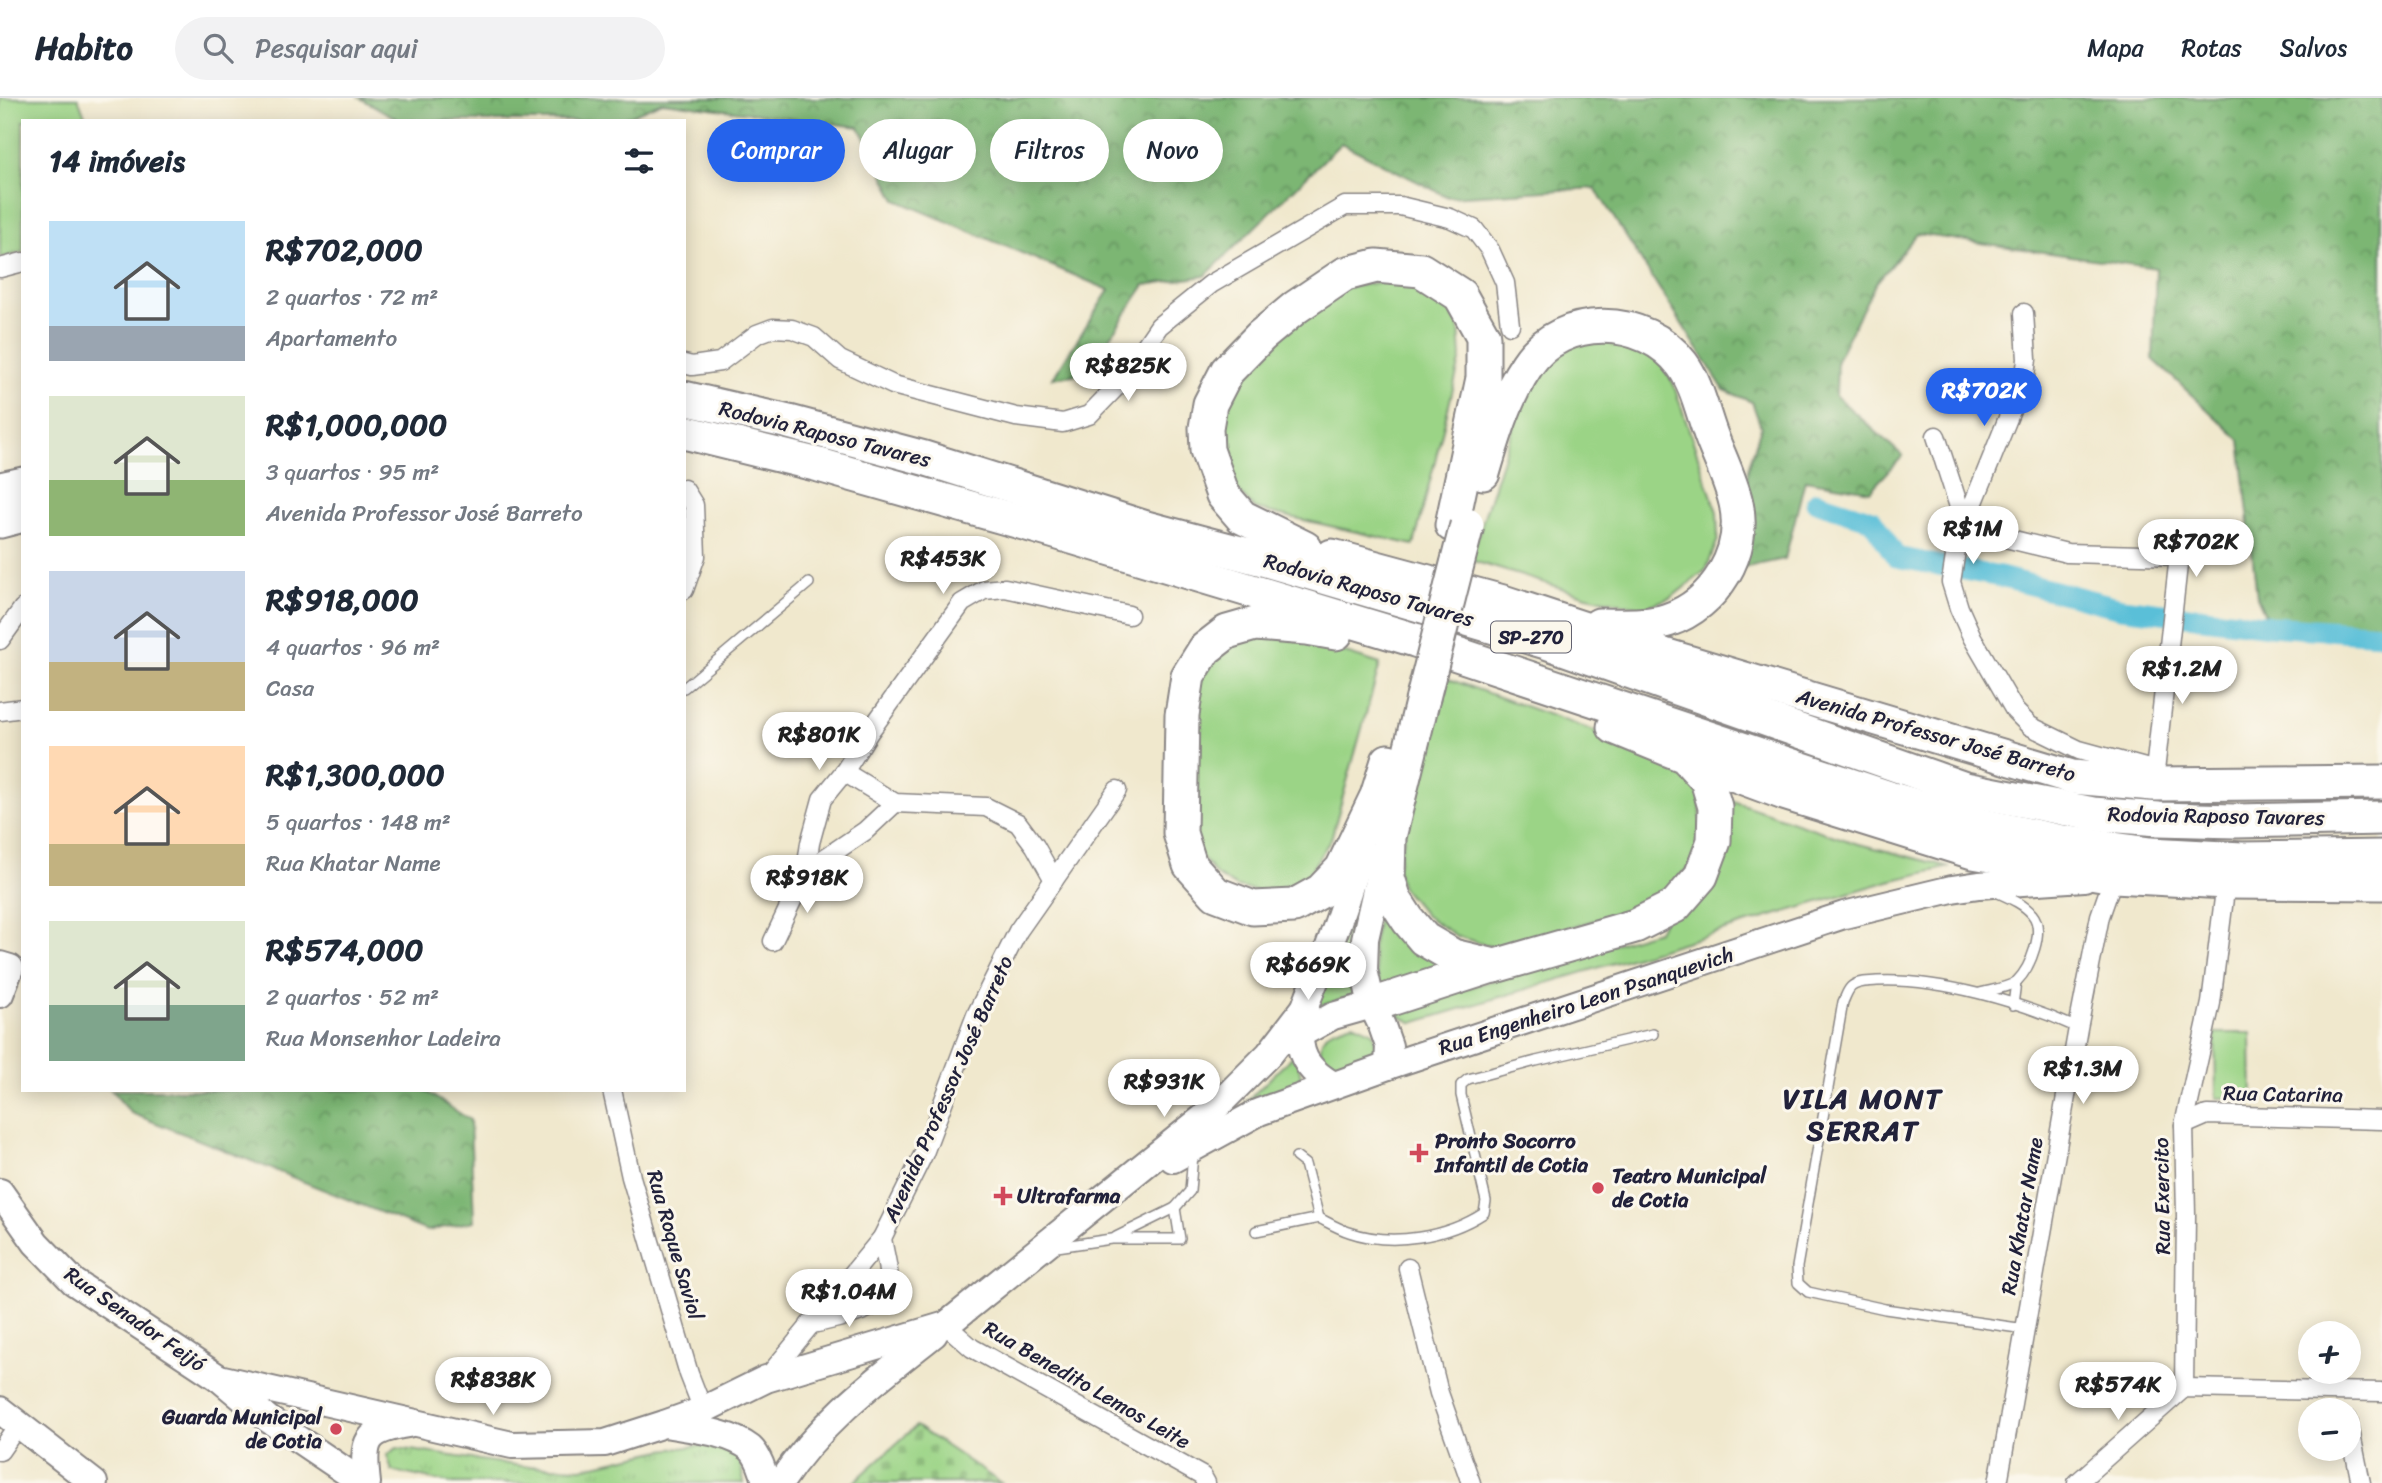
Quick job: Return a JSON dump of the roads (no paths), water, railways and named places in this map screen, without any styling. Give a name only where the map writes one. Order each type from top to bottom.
[{"type":"highway","points":[[1305,548],[1242,517],[1223,495],[1207,450],[1206,428],[1210,404],[1227,371],[1261,336],[1296,307],[1345,274],[1376,266],[1421,270],[1460,295],[1483,336],[1483,378],[1459,525],[1415,696],[1388,837],[1388,878],[1395,900],[1424,939],[1453,956],[1494,966]]},
{"type":"highway","points":[[1459,525],[1514,389],[1528,363],[1545,346],[1563,333],[1587,327],[1621,326],[1644,334],[1663,345],[1683,365],[1736,502],[1738,530],[1733,559],[1715,587],[1695,606],[1667,621],[1631,625],[1574,625]]},
{"type":"highway","points":[[686,384],[740,397],[789,422]]},
{"type":"highway","name":"Rodovia Raposo Tavares","points":[[686,398],[789,422],[923,458],[1146,528],[1259,558],[1546,642],[1965,789],[2093,814],[2159,819],[2235,821],[2382,818]]},
{"type":"highway","name":"Rodovia Raposo Tavares","points":[[686,432],[819,465],[1000,516],[1415,640],[1889,798],[1980,825],[2062,842],[2150,854],[2242,859],[2382,857]]},
{"type":"highway","points":[[923,458],[1112,499],[1305,548]]},
{"type":"highway","points":[[0,489],[21,484]]},
{"type":"highway","points":[[0,521],[21,516]]},
{"type":"highway","name":"Rodovia Raposo Tavares","points":[[1305,548],[1503,603],[1664,655]]},
{"type":"highway","points":[[1415,640],[1374,639],[1307,628],[1255,625],[1227,632],[1205,649],[1188,676],[1182,715],[1180,833],[1190,865],[1216,894],[1253,908],[1294,906],[1321,891],[1342,869],[1377,796],[1415,696]]},
{"type":"highway","points":[[1664,655],[1763,701],[2093,814]]},
{"type":"highway","name":"Avenida Professor José Barreto","points":[[1664,655],[2072,777],[2382,782]]},
{"type":"highway","points":[[1545,682],[1573,707],[1604,723],[1685,756],[1784,793],[1973,852],[2114,876],[2226,882],[2382,883]]},
{"type":"highway","points":[[1372,1005],[1494,966],[1635,926],[1675,906],[1701,876],[1714,841],[1715,807],[1707,780],[1685,756]]},
{"type":"main road","points":[[1333,1085],[1312,1072],[1303,1052],[1300,1033],[1306,1006],[1344,907],[1377,796]]},
{"type":"main road","points":[[1388,837],[1365,939],[1364,970],[1372,1005],[1388,1046],[1388,1066]]},
{"type":"main road","name":"Rua Engenheiro Leon Psanquevich","points":[[1086,1214],[1193,1147],[1259,1112],[1388,1066],[1844,915],[1979,885],[2114,876]]},
{"type":"main road","points":[[0,994],[11,967]]},
{"type":"main road","points":[[1269,1054],[1300,1033],[1333,1016],[1372,1005]]},
{"type":"main road","points":[[1269,1054],[1306,1006]]},
{"type":"main road","name":"Rua Engenheiro Leon Psanquevich","points":[[219,1378],[512,1445],[605,1443],[703,1410],[766,1379],[946,1325],[1214,1109],[1269,1054]]},
{"type":"main road","name":"Rua Senador Feijó","points":[[0,1192],[36,1243],[74,1282],[219,1378]]},
{"type":"main road","points":[[780,1483],[799,1455],[833,1417],[946,1325]]},
{"type":"main road","points":[[219,1378],[268,1419],[365,1483]]},
{"type":"main road","points":[[9,1417],[94,1483]]},
{"type":"main road","points":[[365,1483],[364,1458],[368,1441],[382,1428],[414,1423]]},
{"type":"main road","points":[[664,1424],[729,1437],[752,1449],[766,1483]]},
{"type":"street","points":[[686,364],[720,362],[757,334],[773,328],[792,329],[814,337],[840,360],[893,385],[1016,417],[1063,423],[1090,415],[1120,383],[1159,326],[1211,284],[1345,206],[1400,206],[1450,218],[1474,229],[1490,250],[1505,283],[1510,325]]},
{"type":"street","points":[[0,268],[21,263]]},
{"type":"street","points":[[1965,525],[1989,534],[2067,553],[2179,556],[2155,777],[2079,750],[2030,726],[2015,711],[1972,637],[1951,582],[1957,544],[2025,376],[2027,359],[2024,313]]},
{"type":"street","points":[[1937,436],[1965,525]]},
{"type":"street","points":[[686,492],[694,505],[696,556],[686,584]]},
{"type":"street","points":[[773,941],[806,871],[810,843],[822,799],[844,772],[870,731],[962,603],[984,590],[1005,588],[1129,615]]},
{"type":"street","points":[[0,640],[21,611]]},
{"type":"street","points":[[0,711],[21,708]]},
{"type":"street","points":[[844,772],[895,803],[986,807],[1018,823],[1054,880]]},
{"type":"street","name":"Avenida Professor José Barreto","points":[[766,1379],[882,1238],[924,1153],[976,1015],[1018,931],[1117,790]]},
{"type":"street","points":[[806,871],[864,831],[895,803]]},
{"type":"street","name":"Rua Khatar Name","points":[[1998,1483],[2078,1028],[2100,916],[2114,876]]},
{"type":"street","name":"Rua Exercito","points":[[2184,1388],[2184,1125],[2211,1003],[2226,882]]},
{"type":"street","name":"Rua Roque Saviol","points":[[612,1092],[631,1177],[689,1374],[703,1410]]},
{"type":"street","name":"Rua Catarina","points":[[2184,1125],[2207,1115],[2382,1119]]},
{"type":"street","points":[[809,1325],[871,1307],[881,1300],[887,1292],[888,1283],[882,1238]]},
{"type":"street","points":[[1408,1268],[1439,1392],[1471,1483]]},
{"type":"street","name":"Rua Benedito Lemos Leite","points":[[946,1325],[972,1348],[1202,1476],[1206,1483]]},
{"type":"street","points":[[2077,1483],[2184,1388],[2382,1392]]},
{"type":"street","points":[[2343,1391],[2344,1398]]},
{"type":"street","points":[[0,1451],[9,1417]]},
{"type":"street","points":[[2356,1461],[2361,1483]]},
{"type":"lane","points":[[686,686],[808,583]]},
{"type":"lane","points":[[1979,885],[2017,902],[2034,915],[2038,931],[2032,957],[2016,982],[2013,1005]]},
{"type":"lane","points":[[2025,1329],[1842,1301],[1808,1293],[1798,1283],[1797,1268],[1843,1002],[1851,987],[1861,982],[1898,980],[1978,994],[2045,1014],[2078,1028]]},
{"type":"lane","points":[[1978,994],[2016,982]]},
{"type":"lane","points":[[1256,1231],[1319,1218],[1349,1233],[1383,1239],[1423,1237],[1466,1225],[1484,1213],[1486,1201],[1461,1095],[1461,1085],[1468,1079],[1653,1034]]},
{"type":"lane","points":[[1111,1240],[1175,1208],[1190,1191],[1193,1147]]},
{"type":"lane","points":[[1296,1157],[1305,1164],[1319,1218]]},
{"type":"lane","points":[[1041,1249],[1111,1240],[1180,1240],[1175,1208]]},
{"type":"waterway","points":[[1816,502],[1872,520],[1896,557],[2000,577],[2121,608],[2270,626],[2382,634]]},
{"type":"place","name":"Pronto Socorro Infantil de Cotia","points":[[1419,1153]]},
{"type":"place","name":"Teatro Municipal de Cotia","points":[[1598,1188]]},
{"type":"place","name":"Ultrafarma","points":[[1003,1196]]},
{"type":"place","name":"Guarda Municipal de Cotia","points":[[336,1429]]},
{"type":"district","name":"VILA MONT SERRAT","points":[[1863,1114]]}]
